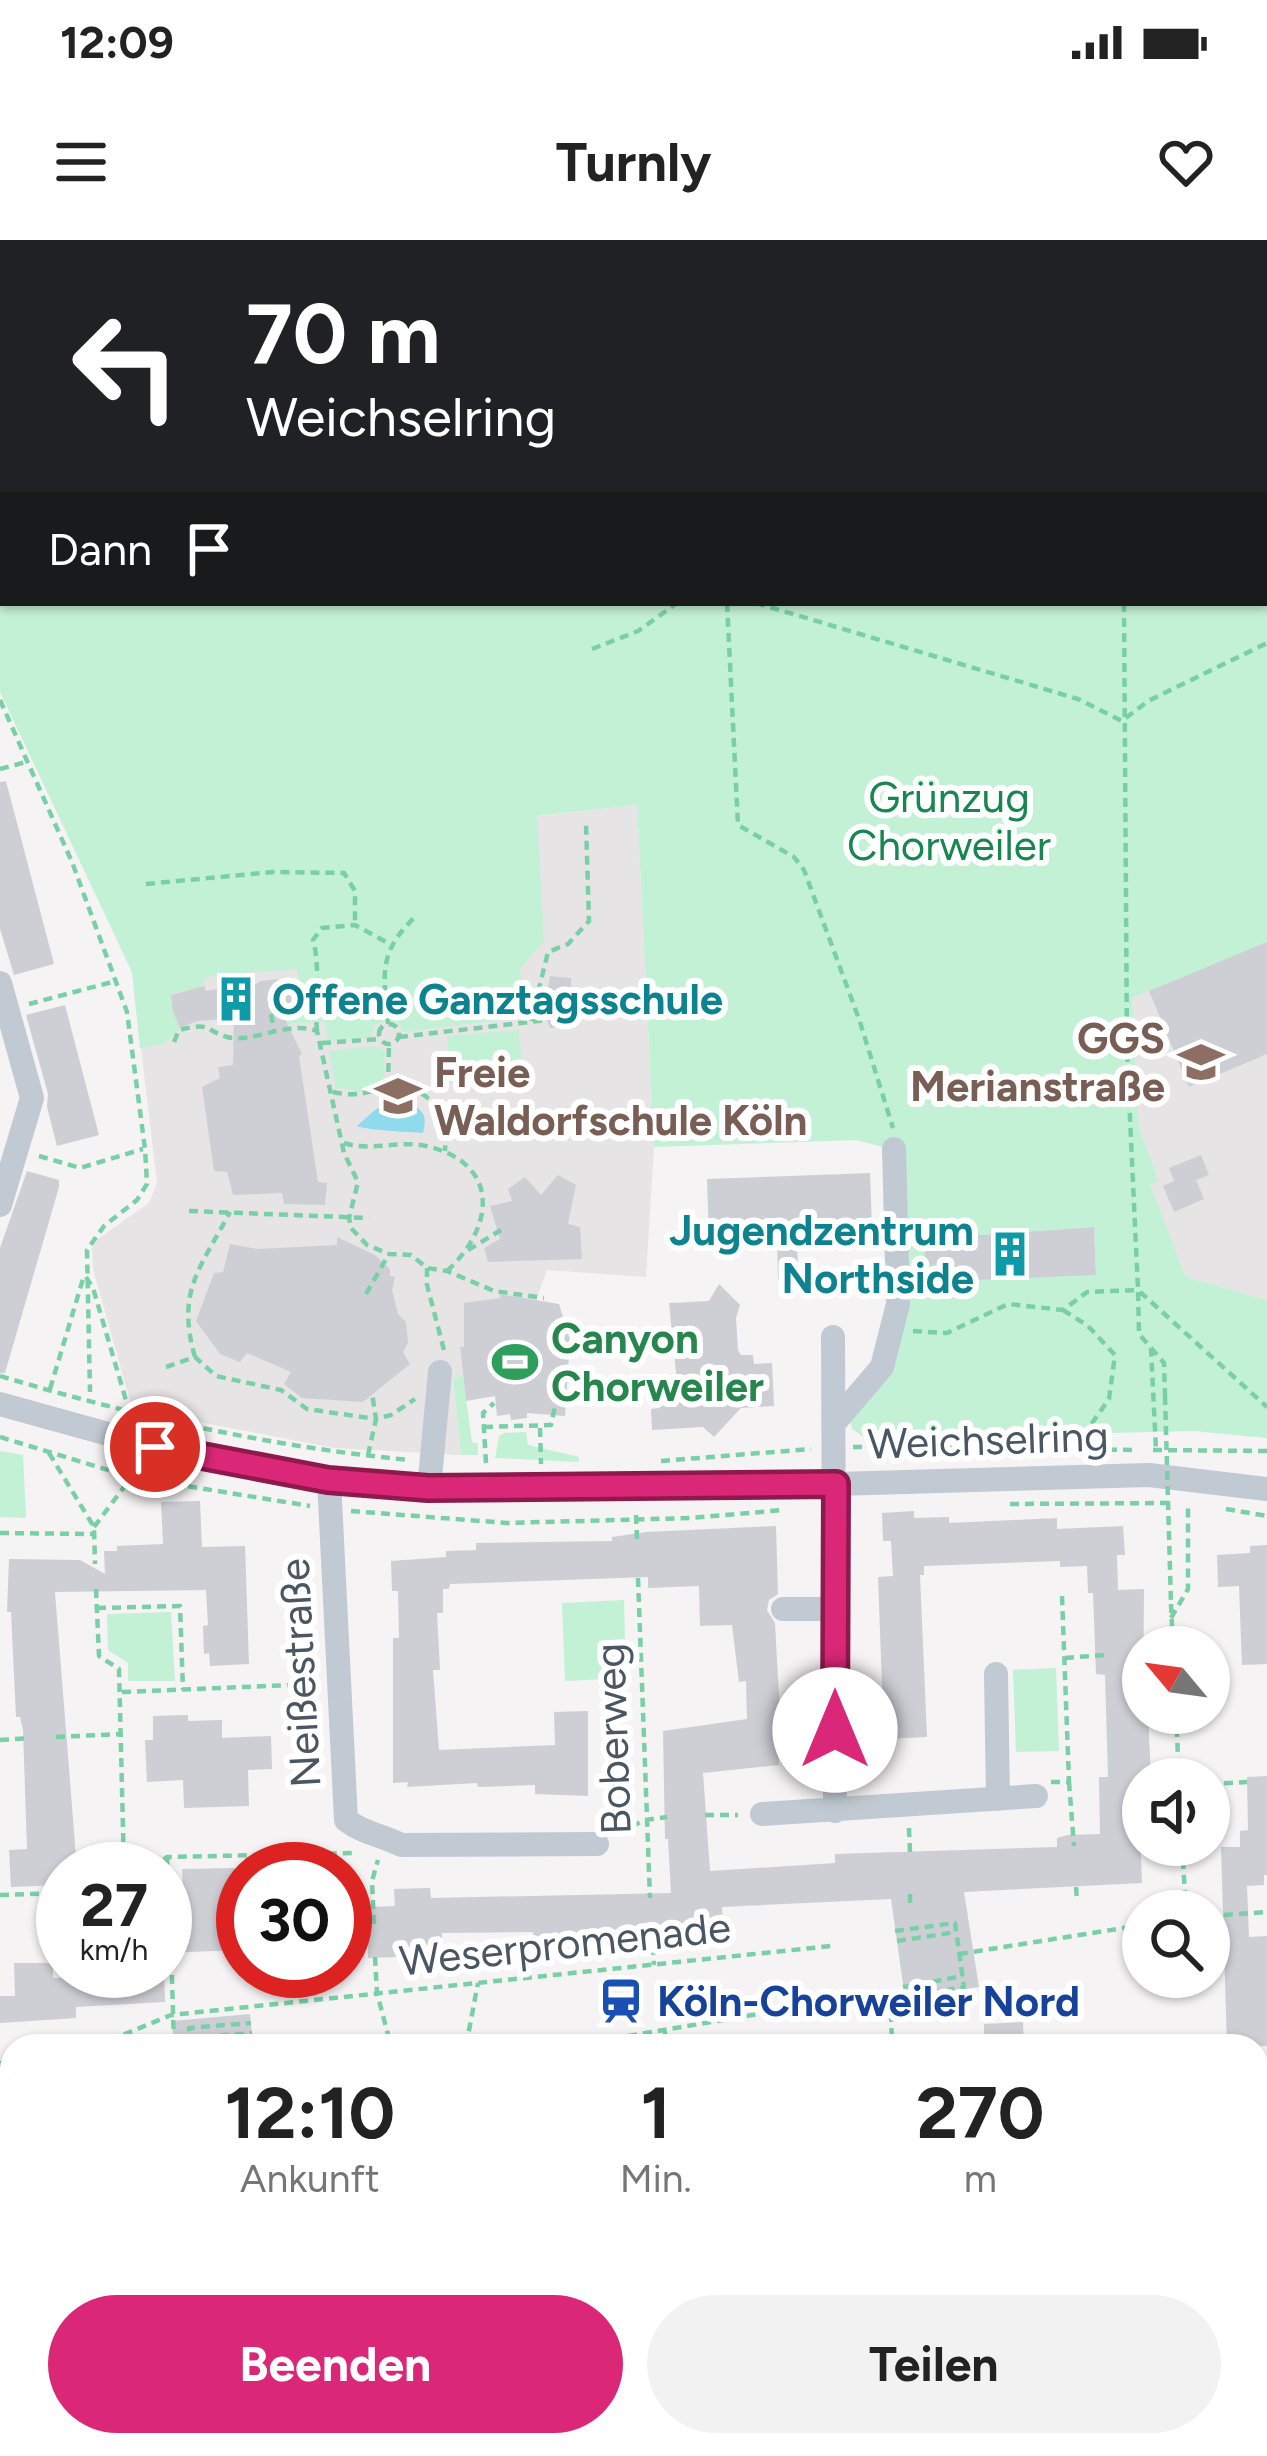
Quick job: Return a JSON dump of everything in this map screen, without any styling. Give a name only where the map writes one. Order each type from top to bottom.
[{"type":"street","points":[[0,983],[32,1097],[0,1205]]},
{"type":"street","points":[[835,1434],[882,1367],[898,1304],[894,1150]]},
{"type":"street","points":[[833,1337],[836,1811]]},
{"type":"street","points":[[428,1488],[440,1372]]},
{"type":"street","name":"Weichselring","points":[[0,1404],[155,1447],[328,1480],[428,1488],[1150,1475],[1267,1489]]},
{"type":"street","name":"Neißestraße","points":[[328,1480],[346,1820],[382,1844]]},
{"type":"street","points":[[783,1609],[835,1609]]},
{"type":"street","points":[[997,1674],[998,1799]]},
{"type":"street","points":[[762,1814],[1036,1796]]},
{"type":"street","points":[[382,1844],[597,1844]]},
{"type":"path","points":[[592,649],[638,631],[673,606]]},
{"type":"path","points":[[727,606],[738,825],[794,857],[804,870],[893,1122],[894,1150]]},
{"type":"path","points":[[766,606],[1078,699],[1122,722]]},
{"type":"path","points":[[1124,606],[1126,1054],[1139,1334],[1164,1363],[1172,1626]]},
{"type":"path","points":[[1122,722],[1148,701],[1267,643]]},
{"type":"path","points":[[0,700],[72,862],[127,1012],[145,1149],[147,1184],[86,1250],[90,1392]]},
{"type":"path","points":[[0,769],[26,762]]},
{"type":"path","points":[[531,1022],[548,952],[568,944],[589,921],[586,824]]},
{"type":"path","points":[[146,884],[273,872],[344,874],[355,891],[355,926]]},
{"type":"path","points":[[388,1024],[384,987],[390,944],[414,918]]},
{"type":"path","points":[[390,944],[355,926],[322,928],[313,940],[317,1030],[342,1143],[358,1181],[349,1218],[358,1238],[389,1253],[412,1255],[427,1268],[447,1271],[494,1291],[544,1298]]},
{"type":"path","points":[[8,1010],[116,980]]},
{"type":"path","points":[[271,1014],[274,1031]]},
{"type":"path","points":[[388,1044],[399,1037],[547,1020]]},
{"type":"path","points":[[388,1024],[397,1027],[399,1037]]},
{"type":"path","points":[[380,1039],[380,1029],[388,1024]]},
{"type":"path","points":[[174,1042],[179,1030],[193,1027],[209,1026],[228,1037],[305,1027],[317,1030]]},
{"type":"path","points":[[322,1043],[380,1039],[388,1044]]},
{"type":"path","points":[[388,1044],[388,1088]]},
{"type":"path","points":[[332,1092],[364,1096],[388,1088],[414,1090],[434,1102],[445,1121],[445,1151]]},
{"type":"path","points":[[342,1143],[365,1149],[402,1143],[445,1151],[467,1169],[484,1191],[484,1215],[468,1250]]},
{"type":"path","points":[[62,1162],[80,1168],[145,1149]]},
{"type":"path","points":[[189,1210],[369,1218]]},
{"type":"path","points":[[230,1212],[188,1292],[188,1332],[194,1357],[216,1376],[281,1390],[307,1409],[376,1419],[372,1393]]},
{"type":"path","points":[[447,1271],[468,1250],[501,1230]]},
{"type":"path","points":[[366,1294],[389,1253]]},
{"type":"path","points":[[50,1391],[85,1274]]},
{"type":"path","points":[[85,1274],[130,1414]]},
{"type":"path","points":[[1063,1310],[1087,1292],[1138,1290],[1267,1406]]},
{"type":"path","points":[[891,1330],[947,1333],[1008,1304],[1063,1310],[1088,1326],[1114,1355],[1109,1399],[1083,1436],[1084,1449]]},
{"type":"path","points":[[1151,1348],[1156,1450]]},
{"type":"path","points":[[166,1367],[194,1357]]},
{"type":"path","points":[[0,1376],[130,1414],[432,1462]]},
{"type":"path","points":[[486,1463],[483,1413],[494,1403]]},
{"type":"path","points":[[484,1427],[551,1426],[555,1406]]},
{"type":"path","points":[[540,1426],[541,1464]]},
{"type":"path","points":[[368,1455],[374,1428]]},
{"type":"path","points":[[661,1461],[835,1434],[1084,1449],[1267,1450]]},
{"type":"path","points":[[49,1453],[94,1530],[95,1564]]},
{"type":"path","points":[[472,1463],[505,1463]]},
{"type":"path","points":[[523,1464],[558,1465]]},
{"type":"path","points":[[94,1530],[131,1477]]},
{"type":"path","points":[[634,1487],[638,1540]]},
{"type":"path","points":[[1172,1618],[1188,1589],[1188,1503]]},
{"type":"path","points":[[0,1533],[94,1530]]},
{"type":"path","name":"Boberweg","points":[[638,1578],[650,1898]]},
{"type":"path","points":[[95,1589],[99,1656],[119,1669],[123,1842]]},
{"type":"path","points":[[1062,1596],[1074,1846]]},
{"type":"path","points":[[97,1608],[180,1606],[183,1690]]},
{"type":"path","points":[[1065,1658],[1104,1655]]},
{"type":"path","points":[[120,1692],[338,1683]]},
{"type":"path","points":[[56,1736],[121,1734]]},
{"type":"path","points":[[0,1740],[30,1738]]},
{"type":"path","points":[[1036,1796],[1049,1782],[1070,1782]]},
{"type":"path","points":[[1230,1783],[1247,1782]]},
{"type":"path","points":[[705,1816],[762,1814]]},
{"type":"path","points":[[597,1844],[645,1820],[667,1817]]},
{"type":"path","points":[[192,1855],[382,1844],[373,1881],[374,1924]]},
{"type":"path","points":[[1076,1887],[1077,1900]]},
{"type":"path","points":[[0,1895],[36,1894]]},
{"type":"path","points":[[910,1894],[910,1907]]},
{"type":"path","points":[[1230,1914],[1265,1912]]},
{"type":"path","points":[[895,1931],[955,1922],[964,1987],[905,1997]]},
{"type":"path","points":[[959,1954],[1122,1928]]},
{"type":"path","points":[[652,1931],[654,1965]]},
{"type":"path","points":[[897,1941],[956,1932]]},
{"type":"path","name":"Weserpromenade","points":[[124,2034],[171,2014],[831,1946]]},
{"type":"path","points":[[375,1957],[377,1993],[388,2034]]},
{"type":"path","points":[[903,1987],[962,1976]]},
{"type":"path","points":[[468,2034],[478,1983]]},
{"type":"path","points":[[171,1998],[173,2034]]},
{"type":"path","points":[[651,2034],[835,2001]]},
{"type":"path","points":[[891,2013],[892,2034]]},
{"type":"path","points":[[189,2034],[189,2028],[251,2023]]},
{"type":"path","points":[[245,2034],[252,2033]]},
{"type":"shaded area","name":"Freie Waldorfschule Köln","points":[[637,805],[654,1147],[646,1277],[547,1270],[536,1300],[501,1294],[500,1298],[465,1303],[464,1347],[460,1348],[463,1376],[453,1380],[461,1455],[334,1448],[137,1410],[130,1401],[93,1269],[92,1248],[149,1203],[157,1183],[132,972],[84,868]]},
{"type":"shaded area","name":"GGS Merianstraße","points":[[1267,941],[1267,1300],[1186,1277],[1149,1184],[1159,1179],[1139,1127],[1132,998]]},
{"type":"green space","name":"Grünzug Chorweiler","points":[[0,606],[1267,606],[1267,942],[1132,998],[1139,1127],[1159,1180],[1150,1185],[1186,1277],[1267,1300],[1267,1438],[1193,1431],[867,1439],[852,1429],[849,1414],[898,1304],[894,1150],[856,1140],[654,1147],[637,805],[537,816],[544,941],[520,969],[525,1017],[404,1032],[398,1023],[385,1020],[374,1026],[371,1037],[328,1041],[325,1021],[278,1025],[272,1014],[300,1004],[298,970],[263,971],[204,977],[204,986],[172,994],[180,1028],[164,1044],[140,1048],[132,972],[0,692]],"holes":[[[1094,1227],[1096,1274],[926,1281],[924,1239]]]},
{"type":"green space","points":[[519,1030],[523,1076],[451,1083],[447,1036]]},
{"type":"green space","points":[[375,1046],[385,1051],[384,1082],[359,1092],[336,1087],[329,1051]]},
{"type":"green space","points":[[463,1376],[478,1455],[461,1455],[453,1379]]},
{"type":"green space","points":[[526,1432],[528,1445],[579,1457],[579,1462],[495,1458],[499,1436]]},
{"type":"green space","points":[[0,1451],[23,1455],[26,1518],[0,1517]]},
{"type":"green space","points":[[624,1600],[626,1678],[565,1681],[562,1603]]},
{"type":"green space","points":[[171,1612],[175,1681],[128,1681],[128,1663],[108,1650],[107,1614]]},
{"type":"green space","points":[[1056,1668],[1059,1751],[1016,1752],[1013,1670]]},
{"type":"water","points":[[407,1102],[423,1114],[423,1133],[357,1126],[376,1109]]},
{"type":"building","points":[[6,781],[54,964],[14,975],[0,929],[0,782]]},
{"type":"building","points":[[1267,942],[1267,1054],[1189,1087],[1149,991]]},
{"type":"building","points":[[550,976],[571,978],[572,1027],[550,1028],[546,1018],[537,1017],[540,987],[548,987]]},
{"type":"building","points":[[261,981],[299,982],[300,1004],[282,1013],[302,1054],[318,1182],[327,1183],[325,1205],[284,1204],[282,1193],[233,1195],[227,1172],[214,1171],[202,1087],[220,1078],[218,1067],[233,1065],[234,1018],[197,1021],[180,1028],[173,1012],[171,995],[204,986],[206,991],[238,985],[240,994]]},
{"type":"building","points":[[65,1005],[99,1135],[57,1146],[26,1015]]},
{"type":"building","points":[[1201,1155],[1209,1175],[1196,1180],[1204,1199],[1174,1212],[1163,1186],[1174,1181],[1169,1168]]},
{"type":"building","points":[[27,1171],[59,1180],[59,1187],[5,1373],[0,1373],[0,1248]]},
{"type":"building","points":[[870,1173],[872,1230],[797,1233],[798,1279],[778,1280],[777,1234],[709,1236],[707,1179]]},
{"type":"building","points":[[558,1175],[576,1185],[568,1224],[580,1227],[582,1259],[488,1262],[484,1248],[500,1239],[490,1206],[512,1201],[508,1189],[525,1177],[541,1195]]},
{"type":"building","name":"Jugendzentrum Northside","points":[[1094,1227],[1096,1275],[926,1282],[924,1239]]},
{"type":"building","points":[[337,1237],[375,1255],[390,1269],[398,1314],[406,1322],[408,1343],[403,1352],[410,1364],[363,1402],[302,1398],[284,1384],[291,1372],[247,1353],[240,1362],[220,1354],[196,1321],[214,1273],[223,1272],[230,1244],[257,1249],[337,1245]]},
{"type":"building","points":[[719,1284],[740,1305],[736,1318],[741,1355],[753,1355],[754,1364],[772,1363],[774,1406],[741,1408],[714,1437],[703,1427],[652,1430],[651,1409],[660,1408],[659,1383],[677,1382],[669,1303],[709,1301]]},
{"type":"building","name":"Canyon Chorweiler","points":[[500,1294],[559,1304],[570,1340],[565,1416],[527,1413],[527,1418],[511,1420],[510,1414],[497,1416],[495,1396],[466,1401],[460,1347],[464,1347],[464,1303],[500,1298]]},
{"type":"building","points":[[200,1501],[202,1547],[245,1546],[249,1664],[210,1666],[209,1653],[204,1654],[206,1590],[55,1592],[75,1842],[36,1842],[36,1886],[11,1887],[9,1850],[27,1849],[23,1730],[16,1717],[11,1612],[7,1612],[9,1559],[80,1560],[105,1574],[104,1551],[163,1544],[161,1502]]},
{"type":"building","points":[[914,1511],[914,1518],[949,1517],[949,1523],[1057,1518],[1057,1529],[1123,1526],[1125,1555],[1117,1555],[1118,1590],[1144,1589],[1144,1626],[1122,1626],[1122,1734],[1149,1734],[1150,1758],[1122,1758],[1122,1866],[1141,1866],[1142,1883],[964,1892],[979,1987],[905,1998],[891,1899],[722,1907],[723,1928],[709,1931],[534,1937],[533,1932],[442,1933],[443,1954],[372,1958],[372,1907],[395,1906],[394,1889],[430,1888],[431,1898],[671,1893],[663,1731],[747,1719],[746,1681],[739,1682],[732,1625],[700,1626],[699,1586],[648,1588],[648,1577],[450,1584],[443,1589],[443,1613],[437,1613],[440,1670],[433,1670],[439,1750],[555,1745],[554,1712],[588,1711],[588,1796],[535,1794],[535,1785],[407,1787],[408,1782],[393,1783],[393,1638],[399,1638],[398,1591],[392,1591],[391,1561],[446,1557],[446,1551],[476,1550],[476,1543],[612,1541],[612,1537],[646,1532],[776,1526],[778,1594],[769,1600],[767,1610],[775,1623],[782,1750],[778,1750],[779,1765],[703,1773],[710,1871],[835,1863],[835,1854],[1057,1847],[1057,1838],[1100,1834],[1099,1777],[1108,1777],[1105,1675],[1096,1674],[1093,1593],[1088,1593],[1087,1566],[1060,1567],[1060,1561],[924,1566],[924,1575],[920,1575],[927,1737],[884,1739],[878,1577],[893,1576],[891,1541],[883,1541],[882,1513]]},
{"type":"building","points":[[1267,1545],[1267,1664],[1242,1665],[1239,1586],[1218,1587],[1217,1555],[1250,1553],[1250,1546]]},
{"type":"building","points":[[188,1715],[188,1721],[222,1720],[222,1738],[271,1736],[272,1769],[248,1770],[249,1806],[184,1808],[183,1780],[147,1782],[145,1740],[153,1740],[153,1716]]},
{"type":"building","points":[[1267,1776],[1267,1875],[1264,1885],[1247,1886],[1249,1937],[1267,1936],[1267,2034],[1227,2034],[1230,1890],[1222,1890],[1222,1866],[1230,1866],[1230,1847],[1240,1847],[1240,1831],[1248,1830],[1247,1777]]},
{"type":"building","points":[[216,1868],[216,1951],[192,1952],[192,1869]]},
{"type":"building","points":[[14,1963],[36,1963],[36,1998],[165,1998],[165,2002],[76,2007],[76,2018],[0,2023],[0,1996],[15,1996]]},
{"type":"building","points":[[250,2014],[252,2034],[173,2034],[172,2021]]},
{"type":"building","points":[[1023,2022],[1024,2034],[984,2034],[984,2024]]},
{"type":"place","name":"Offene Ganztagsschule","points":[[236,999]]},
{"type":"place","name":"GGS Merianstraße","points":[[1201,1062]]},
{"type":"place","name":"Freie Waldorfschule Köln","points":[[398,1096]]},
{"type":"place","name":"Jugendzentrum Northside","points":[[1010,1254]]},
{"type":"place","name":"Canyon Chorweiler","points":[[515,1362]]},
{"type":"place","name":"Köln-Chorweiler Nord","points":[[621,2001]]},
{"type":"route","points":[[155,1447],[328,1480],[428,1488],[836,1484],[835,1730]]}]
